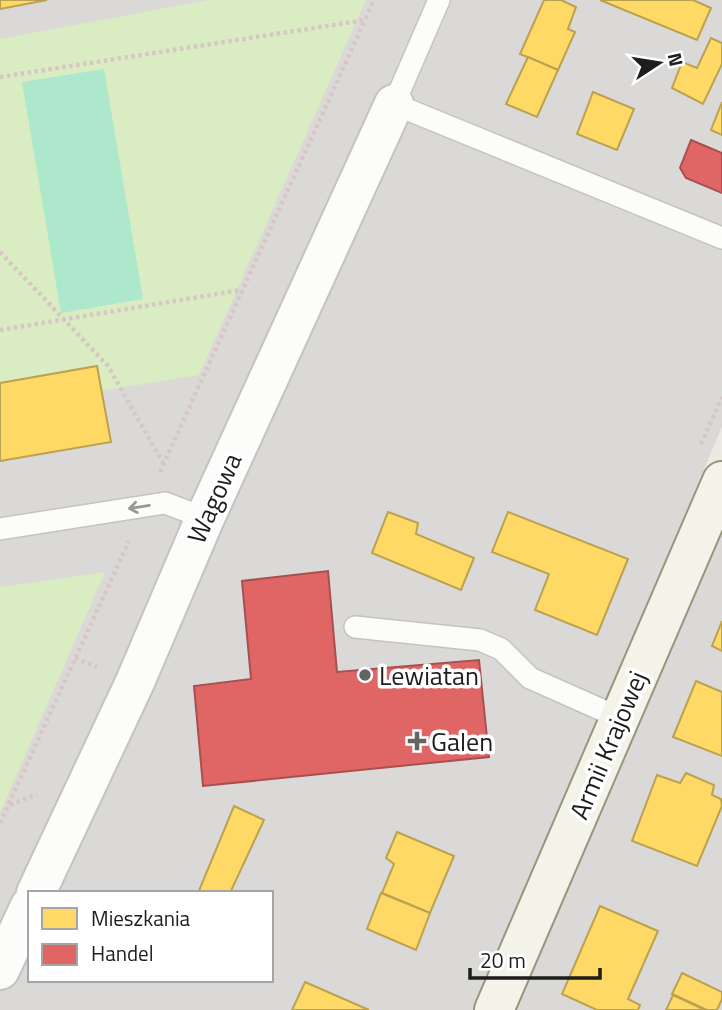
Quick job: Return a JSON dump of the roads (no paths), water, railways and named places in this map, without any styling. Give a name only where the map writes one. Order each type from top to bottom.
[{"type":"street","name":"Wagowa","points":[[37,891],[135,682],[205,518],[394,104]]},
{"type":"street","name":"Armii Krajowej","points":[[494,1010],[722,481]]},
{"type":"street","points":[[0,970],[28,910]]},
{"type":"lane","points":[[439,0],[394,104],[722,238]]},
{"type":"lane","points":[[0,529],[165,503],[205,518]]},
{"type":"lane","points":[[355,626],[480,640],[501,649],[530,678],[620,718]]},
{"type":"place","name":"Lewiatan","points":[[365,675]]},
{"type":"place","name":"Galen","points":[[417,741]]}]
